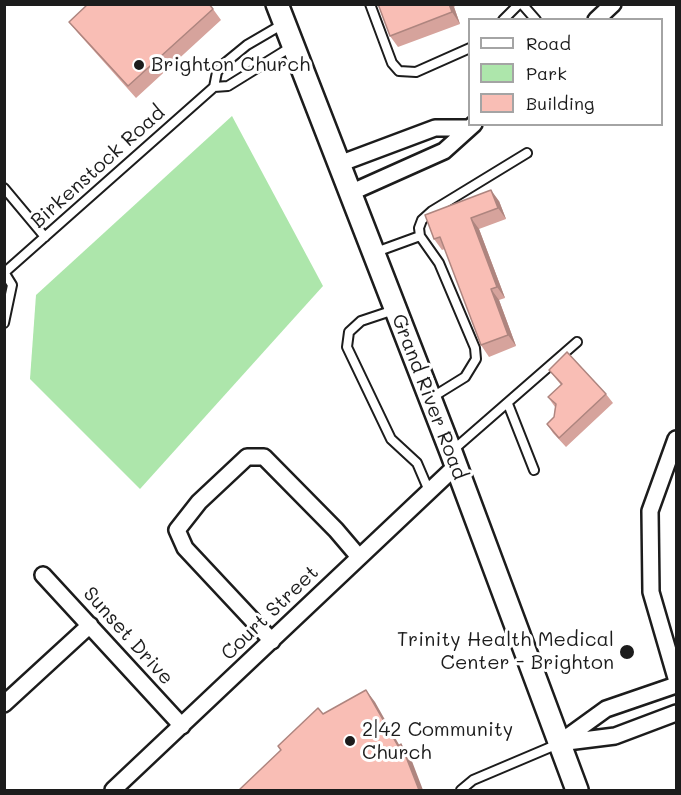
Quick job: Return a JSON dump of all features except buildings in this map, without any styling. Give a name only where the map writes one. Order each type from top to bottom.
[{"type":"main road","name":"Grand River Road","points":[[280,14],[454,459],[577,790]]},
{"type":"street","points":[[598,18],[613,4]]},
{"type":"street","points":[[339,165],[435,128],[472,126]]},
{"type":"street","points":[[350,193],[444,151],[472,126]]},
{"type":"street","points":[[676,439],[650,511],[651,592],[676,678]]},
{"type":"street","points":[[272,641],[185,548],[177,530],[199,502],[247,457],[264,457],[336,530],[359,557]]},
{"type":"street","name":"Court Street","points":[[113,790],[429,491],[454,459]]},
{"type":"street","name":"Sunset Drive","points":[[44,575],[182,726]]},
{"type":"street","points":[[4,704],[90,625]]},
{"type":"street","points":[[559,743],[606,709],[676,684]]},
{"type":"street","points":[[559,743],[615,736],[676,713]]},
{"type":"lane","points":[[370,4],[392,63],[399,71],[416,72],[468,49]]},
{"type":"lane","points":[[505,18],[521,4],[534,18]]},
{"type":"lane","name":"Birkenstock Road","points":[[4,272],[214,87],[217,72],[225,63],[280,14]]},
{"type":"lane","name":"Birkenstock Road","points":[[214,87],[228,86],[293,46]]},
{"type":"lane","points":[[430,399],[465,377],[476,359],[475,348],[439,263],[420,236],[419,228],[422,220],[432,211],[527,153]]},
{"type":"lane","points":[[4,188],[45,237]]},
{"type":"lane","points":[[374,253],[420,236]]},
{"type":"lane","points":[[4,272],[12,285],[4,323]]},
{"type":"lane","points":[[396,310],[361,321],[349,332],[347,347],[391,440],[417,463],[429,491]]},
{"type":"lane","points":[[454,459],[508,404],[577,342]]},
{"type":"lane","points":[[508,404],[534,470]]},
{"type":"lane","points":[[461,790],[473,780],[559,743]]},
{"type":"green space","points":[[232,116],[323,286],[140,489],[30,379],[36,295]]},
{"type":"place","name":"Brighton Church","points":[[139,65]]},
{"type":"place","name":"Trinity Health Medical Center - Brighton","points":[[627,652]]},
{"type":"place","name":"2|42 Community Church","points":[[350,741]]}]
